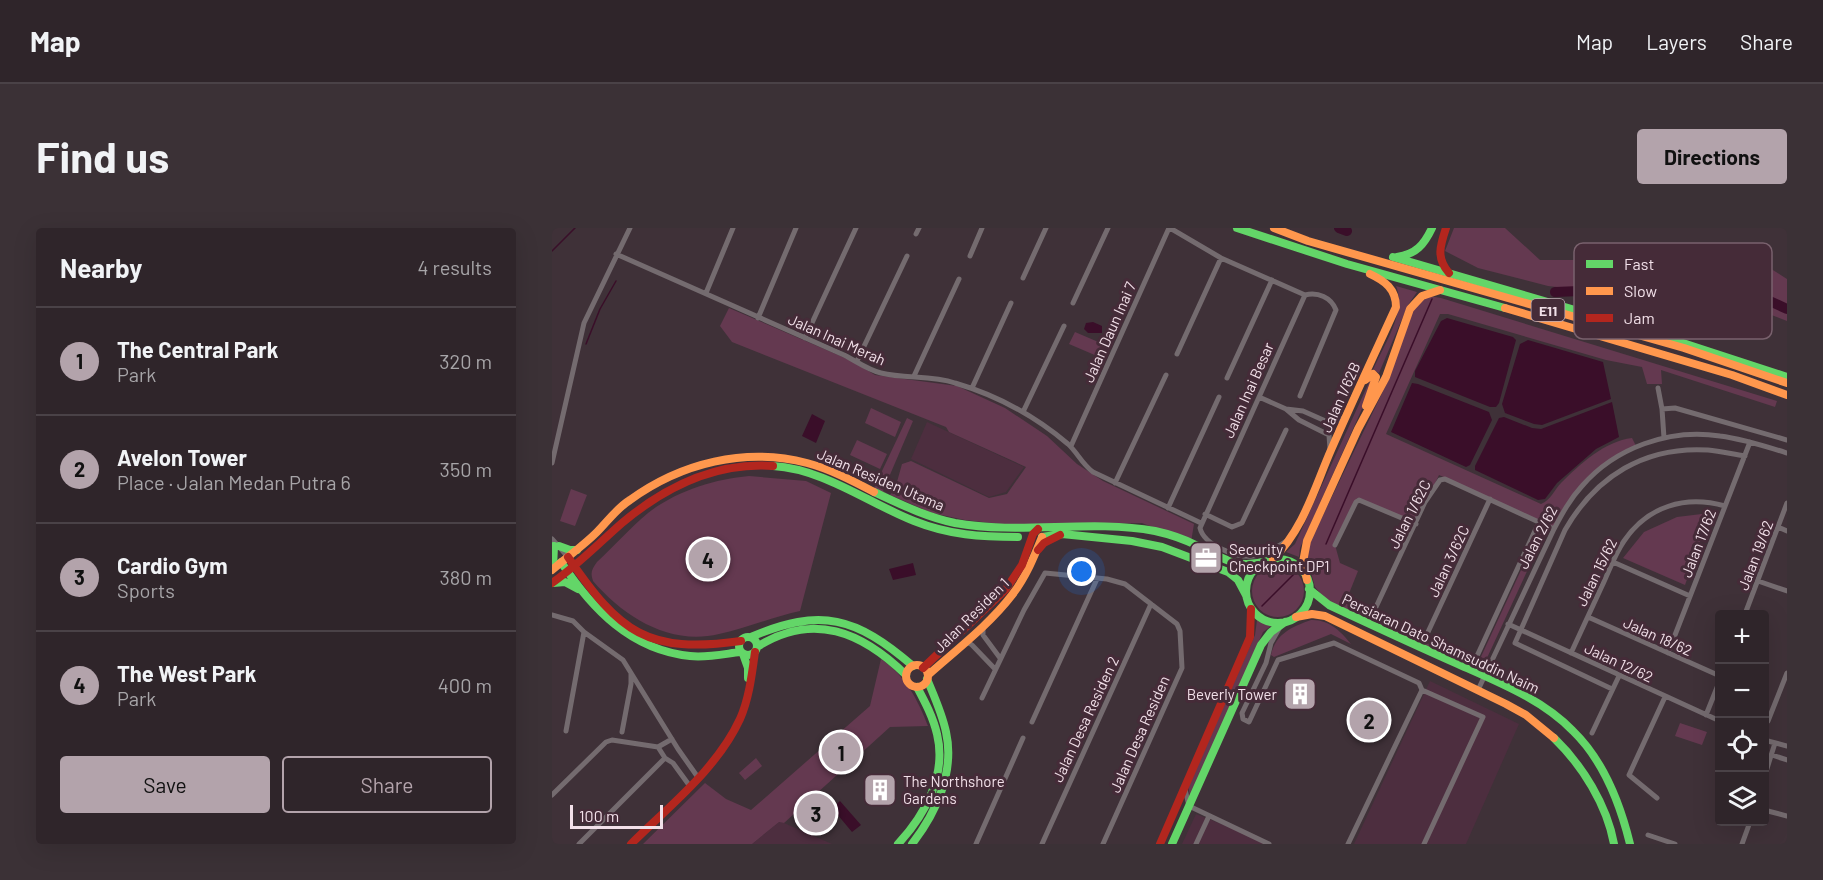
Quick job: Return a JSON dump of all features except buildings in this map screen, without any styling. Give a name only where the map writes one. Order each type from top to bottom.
[{"type":"main road","name":"E11","points":[[1237,228],[1347,264],[1574,328]]},
{"type":"main road","name":"E11","points":[[1274,228],[1308,241],[1574,317]]},
{"type":"main road","points":[[1393,257],[1416,253],[1426,241],[1432,228]]},
{"type":"main road","points":[[1446,228],[1438,258],[1449,273]]},
{"type":"main road","points":[[1308,241],[1393,257],[1574,310]]},
{"type":"main road","name":"Jalan 1/62B","points":[[1270,560],[1287,547],[1297,532],[1396,307],[1394,290],[1386,283],[1347,264]]},
{"type":"main road","name":"Jalan 1/62B","points":[[1307,580],[1303,562],[1305,546],[1358,429],[1386,377],[1410,309],[1416,299],[1424,294],[1445,290]]},
{"type":"main road","name":"E11","points":[[1610,339],[1732,375],[1787,395]]},
{"type":"main road","name":"E11","points":[[1652,339],[1787,383]]},
{"type":"main road","points":[[1673,339],[1787,377]]},
{"type":"main road","points":[[1358,429],[1376,384],[1375,375],[1370,375],[1360,386]]},
{"type":"main road","points":[[744,456],[745,465]]},
{"type":"main road","name":"Jalan Residen Utama","points":[[552,570],[578,550],[627,502],[656,483],[698,465],[719,459],[744,456],[786,458],[809,463],[927,515],[955,523],[1153,543],[1182,552],[1233,576],[1246,595]]},
{"type":"main road","name":"Jalan Residen Utama","points":[[552,583],[571,570],[630,517],[664,493],[712,471],[745,465],[789,468],[807,472],[912,520],[946,532],[963,536],[1018,537]]},
{"type":"main road","name":"Jalan Residen Utama","points":[[1040,533],[1046,526],[1135,528],[1156,531],[1239,565],[1270,560]]},
{"type":"main road","points":[[1018,528],[1021,548],[1027,554]]},
{"type":"main road","name":"Jalan Residen 1","points":[[923,668],[1000,597],[1027,554],[1033,534],[1040,533],[1036,552],[1020,585],[983,626],[928,677]]},
{"type":"main road","points":[[1036,552],[1044,543],[1061,535]]},
{"type":"main road","points":[[552,570],[555,561],[554,543],[570,550],[578,550]]},
{"type":"main road","points":[[582,577],[589,554]]},
{"type":"main road","points":[[564,560],[593,607],[611,624],[654,648],[689,656],[742,653],[750,656],[776,635],[812,628],[852,634],[880,651],[906,675],[910,685],[917,687],[924,685],[928,677]]},
{"type":"main road","points":[[1160,844],[1250,637],[1251,609],[1246,595],[1248,578],[1253,571],[1270,560],[1294,563],[1302,570],[1307,580],[1308,600],[1304,609],[1296,617],[1271,632],[1261,645],[1172,844]]},
{"type":"main road","points":[[571,570],[582,577],[593,594],[611,614],[628,627],[663,643],[688,647],[714,646],[751,638],[789,623],[813,619],[841,621],[872,634],[913,666],[923,668],[945,726],[949,755],[943,786],[932,813],[915,843]]},
{"type":"main road","points":[[552,583],[565,582],[580,589]]},
{"type":"main road","name":"Persiaran Dato Shamsuddin Naim","points":[[1309,589],[1329,605],[1484,675],[1535,701],[1562,720],[1576,734],[1599,767],[1626,826],[1630,844]]},
{"type":"main road","points":[[1251,609],[1266,621],[1283,623]]},
{"type":"main road","name":"Persiaran Dato Shamsuddin Naim","points":[[1296,617],[1312,614],[1325,616],[1533,719],[1562,745],[1583,772],[1599,800],[1614,844]]},
{"type":"main road","points":[[631,844],[713,762],[730,738],[741,717],[749,688],[756,650],[756,641],[751,638]]},
{"type":"main road","points":[[741,641],[739,646],[748,668],[749,688]]},
{"type":"main road","points":[[906,675],[913,666]]},
{"type":"main road","points":[[898,844],[923,810],[934,782],[939,756],[935,728],[917,687]]},
{"type":"street","points":[[552,463],[584,323],[630,228]]},
{"type":"street","points":[[706,293],[733,228]]},
{"type":"street","points":[[758,318],[796,228]]},
{"type":"street","points":[[806,338],[856,228]]},
{"type":"street","points":[[970,256],[982,228]]},
{"type":"street","points":[[1023,278],[1046,228]]},
{"type":"street","points":[[1073,303],[1108,228]]},
{"type":"street","points":[[1170,228],[1221,258],[1305,295],[1319,295],[1332,302],[1336,310],[1300,396]]},
{"type":"street","name":"Jalan Daun Inai 7","points":[[1071,446],[1170,228]]},
{"type":"street","name":"Jalan Inai Merah","points":[[616,254],[857,361],[879,373],[946,380],[972,388],[1023,412],[1046,426],[1071,446],[1086,467],[1201,523]]},
{"type":"street","points":[[857,361],[907,256]]},
{"type":"street","points":[[1177,354],[1221,258]]},
{"type":"street","points":[[914,376],[959,279]]},
{"type":"street","points":[[1227,378],[1272,280]]},
{"type":"street","name":"Jalan Inai Besar","points":[[1201,523],[1305,295]]},
{"type":"street","points":[[972,388],[1011,303]]},
{"type":"street","points":[[1023,412],[1064,326]]},
{"type":"street","points":[[1115,483],[1166,375]]},
{"type":"street","points":[[1658,388],[1664,438]]},
{"type":"street","points":[[1168,508],[1219,397]]},
{"type":"street","points":[[1258,397],[1286,409],[1306,424],[1329,435],[1330,453]]},
{"type":"street","points":[[1662,409],[1675,408],[1787,440]]},
{"type":"street","points":[[1286,409],[1297,410],[1333,423],[1346,417]]},
{"type":"street","points":[[1306,424],[1310,414]]},
{"type":"street","points":[[1205,514],[1232,527],[1242,523],[1286,430]]},
{"type":"street","name":"Jalan 2/62","points":[[1478,690],[1568,504],[1583,485],[1608,463],[1628,450],[1664,438],[1688,434],[1718,435],[1787,453]]},
{"type":"street","name":"Jalan 17/62","points":[[1668,653],[1750,442]]},
{"type":"street","points":[[1628,450],[1633,462]]},
{"type":"street","name":"Jalan 2/62","points":[[1520,630],[1572,518],[1598,488],[1633,462],[1673,451],[1708,450],[1745,456]]},
{"type":"street","name":"Jalan 1/62C","points":[[1376,607],[1437,483],[1442,479],[1554,529]]},
{"type":"street","name":"Jalan 3/62C","points":[[1428,632],[1490,499]]},
{"type":"street","points":[[1335,545],[1359,500],[1416,524]]},
{"type":"street","name":"Jalan 15/62","points":[[1571,653],[1622,543],[1636,525],[1653,512],[1692,501],[1708,501],[1725,506]]},
{"type":"street","name":"Jalan 19/62","points":[[1747,610],[1787,503]]},
{"type":"street","points":[[1477,656],[1539,522]]},
{"type":"street","points":[[1201,523],[1201,532],[1209,542],[1246,556],[1255,556],[1269,551],[1297,532]]},
{"type":"street","points":[[1778,527],[1787,531]]},
{"type":"street","points":[[554,543],[564,560]]},
{"type":"street","points":[[1613,562],[1690,596]]},
{"type":"street","name":"Jalan Desa Residen","points":[[982,698],[1023,610],[1045,573],[1114,579],[1125,584],[1171,619],[1180,631],[1182,668],[1104,844]]},
{"type":"street","points":[[1032,722],[1097,579]]},
{"type":"street","points":[[1758,580],[1787,591]]},
{"type":"street","name":"Jalan Desa Residen 2","points":[[1042,844],[1151,604]]},
{"type":"street","points":[[552,615],[568,618],[623,660],[698,776]]},
{"type":"street","name":"Jalan 18/62","points":[[1587,617],[1715,676]]},
{"type":"street","points":[[1283,623],[1271,643],[1266,663],[1242,713],[1244,719],[1249,722],[1278,660],[1334,642],[1419,683],[1422,690],[1483,717],[1424,844]]},
{"type":"street","name":"Jalan 12/62","points":[[1508,624],[1715,719]]},
{"type":"street","points":[[983,626],[982,635],[1000,658]]},
{"type":"street","points":[[1520,630],[1515,641],[1516,645],[1612,689]]},
{"type":"street","points":[[566,731],[584,632]]},
{"type":"street","points":[[963,644],[969,643],[973,646],[995,669]]},
{"type":"street","points":[[622,732],[631,672]]},
{"type":"street","points":[[1769,718],[1787,673]]},
{"type":"street","points":[[1592,733],[1619,676]]},
{"type":"street","points":[[1706,715],[1715,689]]},
{"type":"street","points":[[1348,844],[1422,690]]},
{"type":"street","points":[[1657,798],[1629,775],[1665,697]]},
{"type":"street","points":[[976,844],[1023,738]]},
{"type":"street","points":[[552,795],[606,742],[612,740],[658,747],[672,739]]},
{"type":"street","points":[[1769,741],[1787,746]]},
{"type":"street","points":[[1766,772],[1775,743]]},
{"type":"street","points":[[658,747],[689,785]]},
{"type":"street","points":[[1772,755],[1787,760]]},
{"type":"street","points":[[579,844],[665,758]]},
{"type":"street","points":[[1185,784],[1185,796],[1189,806],[1269,844]]},
{"type":"street","points":[[1769,811],[1787,816]]},
{"type":"street","points":[[1196,844],[1209,816]]},
{"type":"street","points":[[1742,844],[1749,826]]},
{"type":"street","points":[[1648,835],[1676,844]]},
{"type":"shaded area","points":[[1454,228],[1505,228],[1540,260],[1574,260],[1574,289],[1548,286],[1478,268],[1445,251]]},
{"type":"shaded area","points":[[1772,270],[1787,279],[1787,321],[1772,315]]},
{"type":"shaded area","points":[[1396,286],[1417,292],[1408,305],[1379,373],[1373,370],[1396,318],[1399,296]]},
{"type":"shaded area","points":[[1429,296],[1441,298],[1777,401],[1775,407],[1661,370],[1662,384],[1647,384],[1642,367],[1606,360],[1448,314],[1440,314],[1386,434],[1541,504],[1576,468],[1594,454],[1612,444],[1632,438],[1636,446],[1590,476],[1553,527],[1439,475],[1416,524],[1357,498],[1335,545],[1340,563],[1358,571],[1346,601],[1368,611],[1367,615],[1430,644],[1433,639],[1479,661],[1540,529],[1546,530],[1481,671],[1326,600],[1315,587],[1307,558],[1309,544],[1388,381],[1414,308],[1421,300]]},
{"type":"shaded area","points":[[729,308],[852,361],[875,375],[957,386],[1005,408],[1047,436],[1077,464],[1103,481],[1194,524],[1191,542],[1142,523],[1019,526],[965,520],[932,513],[890,495],[895,489],[902,464],[911,461],[989,498],[1007,494],[1026,467],[949,432],[946,427],[732,342],[720,326]]},
{"type":"shaded area","points":[[1447,318],[1513,337],[1516,340],[1496,407],[1490,407],[1415,377],[1415,371],[1441,321]]},
{"type":"shaded area","points":[[1093,322],[1102,326],[1102,333],[1088,333],[1084,329],[1086,323]]},
{"type":"shaded area","points":[[1075,332],[1103,344],[1097,356],[1069,344]]},
{"type":"shaded area","points":[[1528,340],[1603,362],[1611,399],[1542,425],[1505,413],[1502,404],[1520,344]]},
{"type":"shaded area","points":[[1371,378],[1373,384],[1300,548],[1299,557],[1286,552],[1295,544]]},
{"type":"shaded area","points":[[1412,383],[1489,412],[1492,420],[1470,465],[1466,467],[1391,432]]},
{"type":"shaded area","points":[[1612,402],[1619,437],[1596,449],[1557,483],[1545,499],[1538,500],[1475,470],[1499,418],[1504,417],[1532,428],[1541,429]]},
{"type":"shaded area","points":[[871,408],[901,422],[895,437],[865,423]]},
{"type":"shaded area","points":[[812,414],[825,421],[816,443],[802,436]]},
{"type":"shaded area","points":[[907,418],[913,421],[883,491],[889,495],[874,488]]},
{"type":"shaded area","points":[[927,422],[1024,467],[1006,492],[989,497],[911,459]]},
{"type":"shaded area","points":[[857,440],[887,454],[880,469],[850,455]]},
{"type":"shaded area","points":[[749,476],[806,481],[831,493],[800,611],[719,634],[701,637],[683,636],[649,626],[634,617],[605,594],[593,581],[592,571],[597,562],[641,519],[659,505],[696,487]]},
{"type":"shaded area","points":[[571,489],[587,495],[575,526],[560,521]]},
{"type":"shaded area","points":[[1710,513],[1685,585],[1623,558],[1644,532],[1677,517]]},
{"type":"shaded area","points":[[913,563],[916,575],[893,580],[889,569]]},
{"type":"shaded area","points":[[1278,565],[1292,569],[1300,577],[1304,591],[1300,605],[1292,613],[1278,617],[1264,613],[1256,605],[1252,591],[1256,577],[1264,569]]},
{"type":"shaded area","points":[[1257,620],[1271,626],[1263,632],[1190,796],[1188,786],[1255,635]]},
{"type":"shaded area","points":[[1311,620],[1334,627],[1351,644],[1331,634],[1274,657],[1271,655],[1273,647],[1281,636],[1291,628]]},
{"type":"shaded area","points":[[881,659],[904,680],[928,726],[890,727],[784,823],[779,822],[752,844],[643,844],[705,783],[726,799],[751,810],[870,706]]},
{"type":"shaded area","points":[[1430,681],[1519,724],[1466,844],[1354,844]]},
{"type":"shaded area","points":[[1680,723],[1707,732],[1702,745],[1675,736]]},
{"type":"shaded area","points":[[756,758],[762,766],[745,780],[739,773]]},
{"type":"shaded area","points":[[840,801],[861,825],[852,832],[832,808]]},
{"type":"shaded area","points":[[1196,814],[1272,844],[1182,844]]},
{"type":"shaded area","points":[[779,822],[784,823],[832,844],[752,844]]},
{"type":"waterway","points":[[552,251],[575,228]]},
{"type":"waterway","points":[[1339,228],[1347,231]]},
{"type":"waterway","points":[[586,344],[600,309],[616,281]]},
{"type":"waterway","points":[[1555,292],[1574,291]]},
{"type":"waterway","points":[[1326,544],[1432,299]]},
{"type":"waterway","points":[[1772,302],[1787,309]]},
{"type":"waterway","points":[[1262,606],[1296,572]]},
{"type":"traffic: fast","points":[[1237,228],[1347,264],[1505,308]]},
{"type":"traffic: fast","points":[[1397,257],[1419,248],[1432,228]]},
{"type":"traffic: fast","points":[[1393,257],[1574,310]]},
{"type":"traffic: fast","points":[[1671,339],[1787,377]]},
{"type":"traffic: fast","points":[[773,466],[792,468],[828,480],[927,526],[965,534],[1018,537]]},
{"type":"traffic: fast","points":[[874,492],[923,514],[955,523],[1005,528],[1105,526],[1155,531],[1193,543],[1230,561],[1246,564],[1266,561]]},
{"type":"traffic: fast","points":[[1042,537],[1062,534],[1132,541],[1162,547],[1228,572],[1238,580],[1246,595]]},
{"type":"traffic: fast","points":[[553,568],[554,546]]},
{"type":"traffic: fast","points":[[559,546],[577,550]]},
{"type":"traffic: fast","points":[[1278,559],[1296,565],[1304,573],[1310,591],[1304,609],[1296,617],[1278,623],[1260,617],[1252,609],[1246,591],[1252,573],[1260,565],[1278,559]]},
{"type":"traffic: fast","points":[[561,562],[600,611],[631,636],[669,652],[690,656],[715,656],[740,652]]},
{"type":"traffic: fast","points":[[553,583],[565,582],[578,589]]},
{"type":"traffic: fast","points":[[1309,589],[1329,605],[1519,692],[1561,720],[1584,743],[1602,769],[1616,798],[1630,844]]},
{"type":"traffic: fast","points":[[751,637],[798,622],[818,620],[837,622],[855,627],[873,637],[893,649],[913,666]]},
{"type":"traffic: fast","points":[[1172,844],[1261,645],[1271,632],[1285,622]]},
{"type":"traffic: fast","points":[[757,647],[778,636],[798,630],[836,631],[872,647],[906,675]]},
{"type":"traffic: fast","points":[[748,637],[756,642],[757,646],[752,654],[748,655],[740,650],[739,646],[744,638],[748,637]]},
{"type":"traffic: fast","points":[[743,654],[748,668],[748,678]]},
{"type":"traffic: fast","points":[[912,844],[936,805],[946,777],[948,762],[946,732],[927,679]]},
{"type":"traffic: fast","points":[[898,844],[925,807],[939,764],[937,734],[917,687]]},
{"type":"traffic: fast","points":[[1554,738],[1574,760],[1592,786],[1606,815],[1614,844]]},
{"type":"traffic: slow","points":[[1274,228],[1308,241],[1574,317]]},
{"type":"traffic: slow","points":[[1273,559],[1293,534],[1307,508],[1396,307],[1394,295],[1389,286],[1370,274]]},
{"type":"traffic: slow","points":[[1307,580],[1303,562],[1307,541],[1358,429],[1386,377],[1410,309],[1422,296],[1440,290]]},
{"type":"traffic: slow","points":[[1505,308],[1574,328]]},
{"type":"traffic: slow","points":[[1610,339],[1732,375],[1787,395]]},
{"type":"traffic: slow","points":[[1652,339],[1787,383]]},
{"type":"traffic: slow","points":[[1365,380],[1373,374],[1376,377],[1366,406]]},
{"type":"traffic: slow","points":[[552,570],[592,537],[625,503],[670,476],[714,462],[737,458],[784,458],[824,469],[874,492]]},
{"type":"traffic: slow","points":[[928,675],[972,637],[1003,606],[1026,574],[1042,537]]},
{"type":"traffic: slow","points":[[1296,617],[1312,614],[1325,616],[1506,704],[1526,715],[1554,738]]},
{"type":"traffic: slow","points":[[917,665],[927,672],[928,676],[921,686],[917,687],[907,680],[906,676],[913,666],[917,665]]},
{"type":"traffic: jam","points":[[1446,228],[1440,252],[1442,262],[1449,273]]},
{"type":"traffic: jam","points":[[552,583],[638,510],[674,488],[731,468],[773,466]]},
{"type":"traffic: jam","points":[[923,668],[1006,589],[1022,565],[1033,534],[1038,529]]},
{"type":"traffic: jam","points":[[1038,550],[1044,543],[1060,535]]},
{"type":"traffic: jam","points":[[568,557],[604,604],[621,620],[639,632],[659,640],[682,644],[741,641]]},
{"type":"traffic: jam","points":[[1160,844],[1250,637],[1251,609]]},
{"type":"traffic: jam","points":[[631,844],[705,771],[730,737],[746,703],[755,652]]},
{"type":"place","name":"Security Checkpoint DP1","points":[[1206,558]]},
{"type":"place","name":"The West Park","points":[[708,559]]},
{"type":"place","name":"Beverly Tower","points":[[1300,694]]},
{"type":"place","name":"Avelon Tower","points":[[1369,720]]},
{"type":"place","name":"The Central Park","points":[[841,752]]},
{"type":"place","name":"The Northshore Gardens","points":[[880,790]]},
{"type":"place","name":"Cardio Gym","points":[[816,813]]}]
